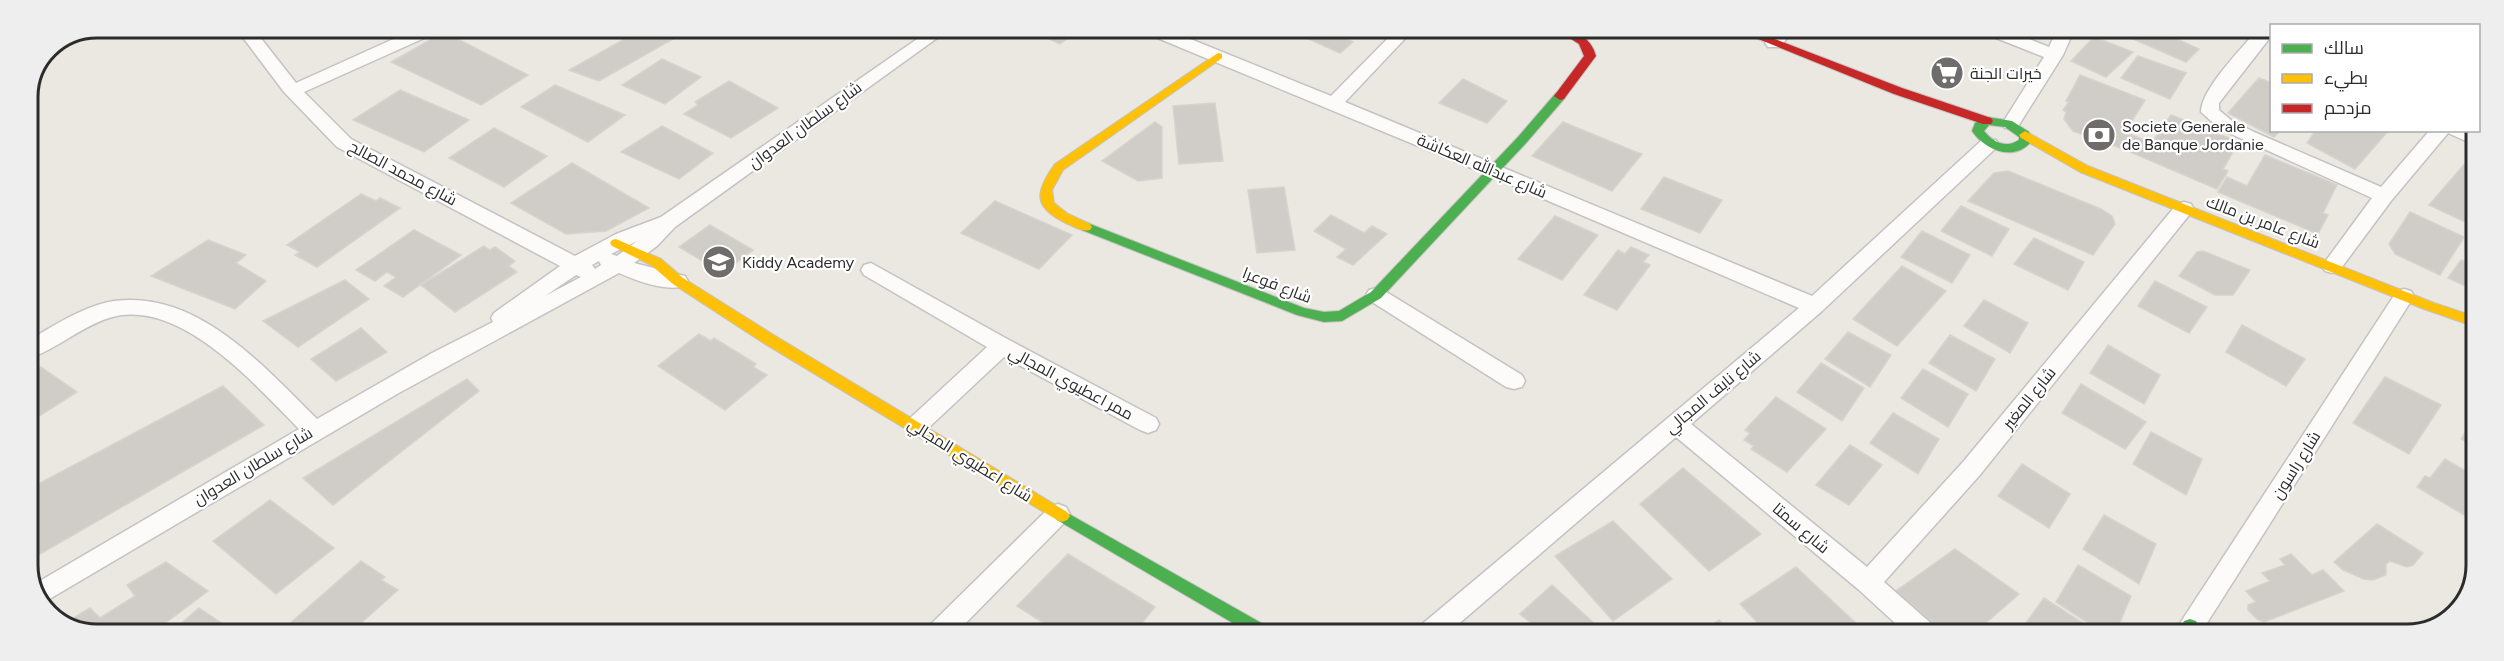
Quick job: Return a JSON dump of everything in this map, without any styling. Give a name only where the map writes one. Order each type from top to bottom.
[{"type":"street","name":"شارع محمد الصالح","points":[[250,37],[263,55],[331,132],[358,152],[597,277]]},
{"type":"street","points":[[294,90],[412,37]]},
{"type":"street","name":"شارع سلطان العدوان","points":[[472,341],[523,302],[596,255],[616,243],[668,222],[929,37]]},
{"type":"street","name":"شارع عبدالله العكاشة","points":[[1171,37],[1335,102],[1491,171],[1815,306]]},
{"type":"street","points":[[1335,102],[1398,37]]},
{"type":"street","name":"شارع فوعرا","points":[[1218,56],[1059,167],[1048,180],[1044,191],[1045,201],[1052,211],[1082,225],[1310,315],[1328,318],[1340,317],[1354,311],[1376,295],[1552,105],[1590,56],[1590,51],[1583,41],[1576,37]]},
{"type":"street","name":"شارع عامر بن مالك","points":[[1759,37],[1898,91],[2018,130],[2084,169]]},
{"type":"street","points":[[1774,43],[1779,37]]},
{"type":"street","points":[[2009,37],[2054,55]]},
{"type":"street","points":[[1988,121],[1979,126],[1993,143],[2023,145],[2018,130],[2063,37]]},
{"type":"street","points":[[2261,37],[2216,93],[2210,103],[2210,112],[2226,125],[2248,136],[2384,196]]},
{"type":"street","name":"شارع عامر بن مالك","points":[[1898,91],[1925,109],[1993,143],[2084,169],[2466,319]]},
{"type":"street","points":[[2332,266],[2384,196],[2438,132]]},
{"type":"street","name":"شارع نايف المجالي","points":[[1441,624],[1815,306],[1993,143]]},
{"type":"street","name":"شارع المغير","points":[[1868,583],[1971,469],[2184,209]]},
{"type":"street","name":"شارع سلطان العدوان","points":[[44,591],[313,429],[472,341],[536,312],[597,277],[659,234],[668,222]]},
{"type":"street","name":"شارع اعطيوي المجالي","points":[[616,243],[636,251],[667,270],[678,281],[767,338],[916,426],[1058,514],[1248,624]]},
{"type":"street","name":"شارع اعطيوي المجالي","points":[[596,255],[654,278],[678,281]]},
{"type":"street","points":[[871,270],[1002,346]]},
{"type":"street","points":[[1376,295],[1514,381]]},
{"type":"street","name":"شارع راسون","points":[[2194,624],[2404,296]]},
{"type":"street","name":"شارع عامر بن مالك","points":[[2429,306],[2466,326]]},
{"type":"street","points":[[38,345],[112,309],[130,307],[166,313],[200,329],[228,348],[313,429]]},
{"type":"street","name":"ممر اعطيوي المجالي","points":[[916,426],[1002,346],[1148,424]]},
{"type":"street","name":"شارع سمتا","points":[[1675,424],[1868,583],[1914,624]]},
{"type":"street","points":[[948,624],[1058,514]]},
{"type":"building","points":[[435,37],[454,37],[528,75],[481,105],[391,62]]},
{"type":"building","points":[[628,37],[670,37],[673,39],[599,81],[569,70]]},
{"type":"building","points":[[1044,37],[1070,37],[1060,44]]},
{"type":"building","points":[[1304,37],[1346,37],[1353,42],[1340,53]]},
{"type":"building","points":[[2094,37],[2133,52],[2106,77],[2071,61]]},
{"type":"building","points":[[2129,37],[2172,37],[2199,49],[2186,62]]},
{"type":"building","points":[[2138,56],[2186,73],[2170,99],[2121,78]]},
{"type":"building","points":[[662,59],[701,77],[665,104],[622,85]]},
{"type":"building","points":[[2080,75],[2145,100],[2125,132],[2132,135],[2123,149],[2073,131],[2064,119],[2066,112],[2063,110],[2069,102],[2066,101]]},
{"type":"building","points":[[2259,78],[2270,82],[2270,132],[2279,132],[2274,137],[2228,113]]},
{"type":"building","points":[[1463,79],[1507,101],[1487,123],[1439,103]]},
{"type":"building","points":[[729,81],[778,108],[731,138],[684,114],[698,105],[695,102]]},
{"type":"building","points":[[555,85],[625,115],[588,142],[521,107]]},
{"type":"building","points":[[400,90],[469,120],[424,152],[353,120]]},
{"type":"building","points":[[1215,103],[1223,161],[1179,164],[1173,106]]},
{"type":"building","points":[[2171,115],[2239,142],[2223,169],[2228,171],[2217,189],[2123,149],[2132,135],[2152,143]]},
{"type":"building","points":[[1155,122],[1162,127],[1162,178],[1138,181],[1102,161]]},
{"type":"building","points":[[1563,122],[1642,154],[1612,191],[1532,156]]},
{"type":"building","points":[[662,126],[713,153],[679,179],[621,152]]},
{"type":"building","points":[[494,128],[547,156],[504,187],[449,158]]},
{"type":"building","points":[[2315,132],[2387,132],[2355,169],[2307,143]]},
{"type":"building","points":[[2265,155],[2337,185],[2323,213],[2328,215],[2318,234],[2218,192],[2227,177],[2247,186]]},
{"type":"building","points":[[2466,162],[2466,222],[2429,205]]},
{"type":"building","points":[[572,163],[649,208],[606,231],[566,234],[511,203]]},
{"type":"building","points":[[2008,171],[2101,209],[2112,216],[2115,224],[2093,255],[1968,201],[1994,173]]},
{"type":"building","points":[[1664,177],[1722,200],[1700,233],[1641,209]]},
{"type":"building","points":[[1284,187],[1295,250],[1257,253],[1248,190]]},
{"type":"building","points":[[361,194],[376,201],[380,198],[400,208],[317,267],[295,255],[300,252],[287,245]]},
{"type":"building","points":[[995,201],[1072,235],[1039,269],[961,233]]},
{"type":"building","points":[[1961,206],[2009,229],[1992,256],[1941,231]]},
{"type":"building","points":[[2410,212],[2464,237],[2440,275],[2395,254],[2389,244]]},
{"type":"building","points":[[1331,215],[1364,233],[1372,226],[1387,234],[1353,265],[1337,257],[1346,249],[1314,231]]},
{"type":"building","points":[[1555,216],[1598,235],[1562,280],[1518,259]]},
{"type":"building","points":[[710,225],[753,250],[723,273],[679,247]]},
{"type":"building","points":[[414,230],[461,255],[403,297],[384,286],[396,277],[387,272],[375,281],[356,270]]},
{"type":"building","points":[[1922,231],[1970,255],[1952,283],[1901,257]]},
{"type":"building","points":[[2034,238],[2084,262],[2068,290],[2014,264]]},
{"type":"building","points":[[208,240],[246,255],[236,263],[266,281],[235,309],[151,276]]},
{"type":"building","points":[[484,246],[490,250],[495,247],[515,261],[509,266],[517,272],[455,312],[421,285]]},
{"type":"building","points":[[1631,247],[1649,255],[1643,262],[1650,265],[1617,310],[1584,295],[1618,250],[1625,254]]},
{"type":"building","points":[[2203,251],[2250,270],[2233,295],[2215,295],[2179,276],[2197,252]]},
{"type":"building","points":[[2461,260],[2466,261],[2466,286],[2448,278]]},
{"type":"building","points":[[1902,266],[1946,291],[1897,346],[1853,319]]},
{"type":"building","points":[[345,280],[369,299],[298,347],[263,321]]},
{"type":"building","points":[[2155,281],[2207,307],[2189,333],[2138,306]]},
{"type":"building","points":[[1984,300],[2028,323],[2010,353],[1964,326]]},
{"type":"building","points":[[2242,325],[2305,359],[2286,386],[2226,352]]},
{"type":"building","points":[[361,328],[387,352],[336,381],[311,359]]},
{"type":"building","points":[[1848,332],[1891,355],[1870,387],[1825,359]]},
{"type":"building","points":[[699,334],[711,341],[714,338],[756,364],[753,367],[767,375],[725,410],[658,366]]},
{"type":"building","points":[[1950,335],[1995,359],[1976,391],[1929,363]]},
{"type":"building","points":[[2108,345],[2160,375],[2144,404],[2090,373]]},
{"type":"building","points":[[1821,363],[1864,388],[1842,421],[1797,392]]},
{"type":"building","points":[[41,367],[77,392],[38,417],[38,369]]},
{"type":"building","points":[[1923,369],[1968,394],[1948,427],[1901,398]]},
{"type":"building","points":[[2385,377],[2441,405],[2409,454],[2353,423]]},
{"type":"building","points":[[467,379],[479,391],[333,505],[303,478]]},
{"type":"building","points":[[2081,384],[2146,422],[2125,449],[2062,413]]},
{"type":"building","points":[[223,386],[264,425],[38,555],[38,484]]},
{"type":"building","points":[[1776,397],[1826,429],[1787,472],[1751,449],[1754,446],[1744,440],[1750,433],[1745,430]]},
{"type":"building","points":[[1893,413],[1939,439],[1918,474],[1870,443]]},
{"type":"building","points":[[2466,431],[2466,441],[2461,439]]},
{"type":"building","points":[[2151,432],[2202,459],[2186,495],[2133,464]]},
{"type":"building","points":[[1850,445],[1882,465],[1849,505],[1816,485]]},
{"type":"building","points":[[2445,459],[2466,471],[2466,516],[2417,487],[2425,476],[2430,478]]},
{"type":"building","points":[[2022,464],[2070,494],[2049,528],[1998,496]]},
{"type":"building","points":[[1683,468],[1761,534],[1709,571],[1640,504]]},
{"type":"building","points":[[270,500],[334,548],[276,594],[213,541]]},
{"type":"building","points":[[2104,515],[2156,544],[2139,584],[2083,549]]},
{"type":"building","points":[[1613,521],[1672,579],[1613,621],[1555,556]]},
{"type":"building","points":[[2377,524],[2423,553],[2413,565],[2407,567],[2390,561],[2386,564],[2386,575],[2373,580],[2364,579],[2343,570],[2334,562]]},
{"type":"building","points":[[1955,549],[2019,594],[1984,624],[1935,624],[1896,591]]},
{"type":"building","points":[[1068,554],[1155,607],[1141,624],[1045,624],[1017,606]]},
{"type":"building","points":[[2291,554],[2312,575],[2323,570],[2344,591],[2264,622],[2257,619],[2248,610],[2248,605],[2256,602],[2246,591],[2270,581],[2262,573],[2285,565],[2280,559]]},
{"type":"building","points":[[361,561],[385,577],[381,580],[398,590],[360,624],[289,624]]},
{"type":"building","points":[[166,562],[208,591],[164,624],[96,624],[73,618],[90,608],[100,618],[135,596],[127,585]]},
{"type":"building","points":[[2078,565],[2131,596],[2119,624],[2090,624],[2056,602]]},
{"type":"building","points":[[1796,567],[1857,624],[1759,624],[1740,604]]},
{"type":"building","points":[[1552,585],[1595,624],[1532,624],[1520,614]]},
{"type":"building","points":[[2044,598],[2084,624],[2025,624]]},
{"type":"building","points":[[199,608],[223,624],[180,624]]},
{"type":"traffic: fast","points":[[1086,227],[1302,312],[1324,317],[1342,316],[1376,295],[1522,140],[1560,96]]},
{"type":"traffic: fast","points":[[1987,121],[2008,124],[2025,135],[2025,142],[2006,149],[1987,142],[1978,131],[1979,126],[1987,121]]},
{"type":"traffic: fast","points":[[1062,516],[1248,624]]},
{"type":"traffic: slow","points":[[1086,227],[1063,217],[1048,205],[1045,198],[1046,190],[1050,179],[1059,167],[1218,56]]},
{"type":"traffic: slow","points":[[2025,135],[2084,169],[2466,319]]},
{"type":"traffic: slow","points":[[616,243],[656,262],[678,281],[767,338],[1062,516]]},
{"type":"traffic: jam","points":[[1560,96],[1590,56],[1583,42],[1576,37]]},
{"type":"traffic: jam","points":[[1759,37],[1898,91],[1987,121]]},
{"type":"place","name":"خيرات الجنة","points":[[1947,73]]},
{"type":"place","name":"Societe Generale de Banque Jordanie","points":[[2099,135]]},
{"type":"place","name":"Kiddy Academy","points":[[719,262]]}]
